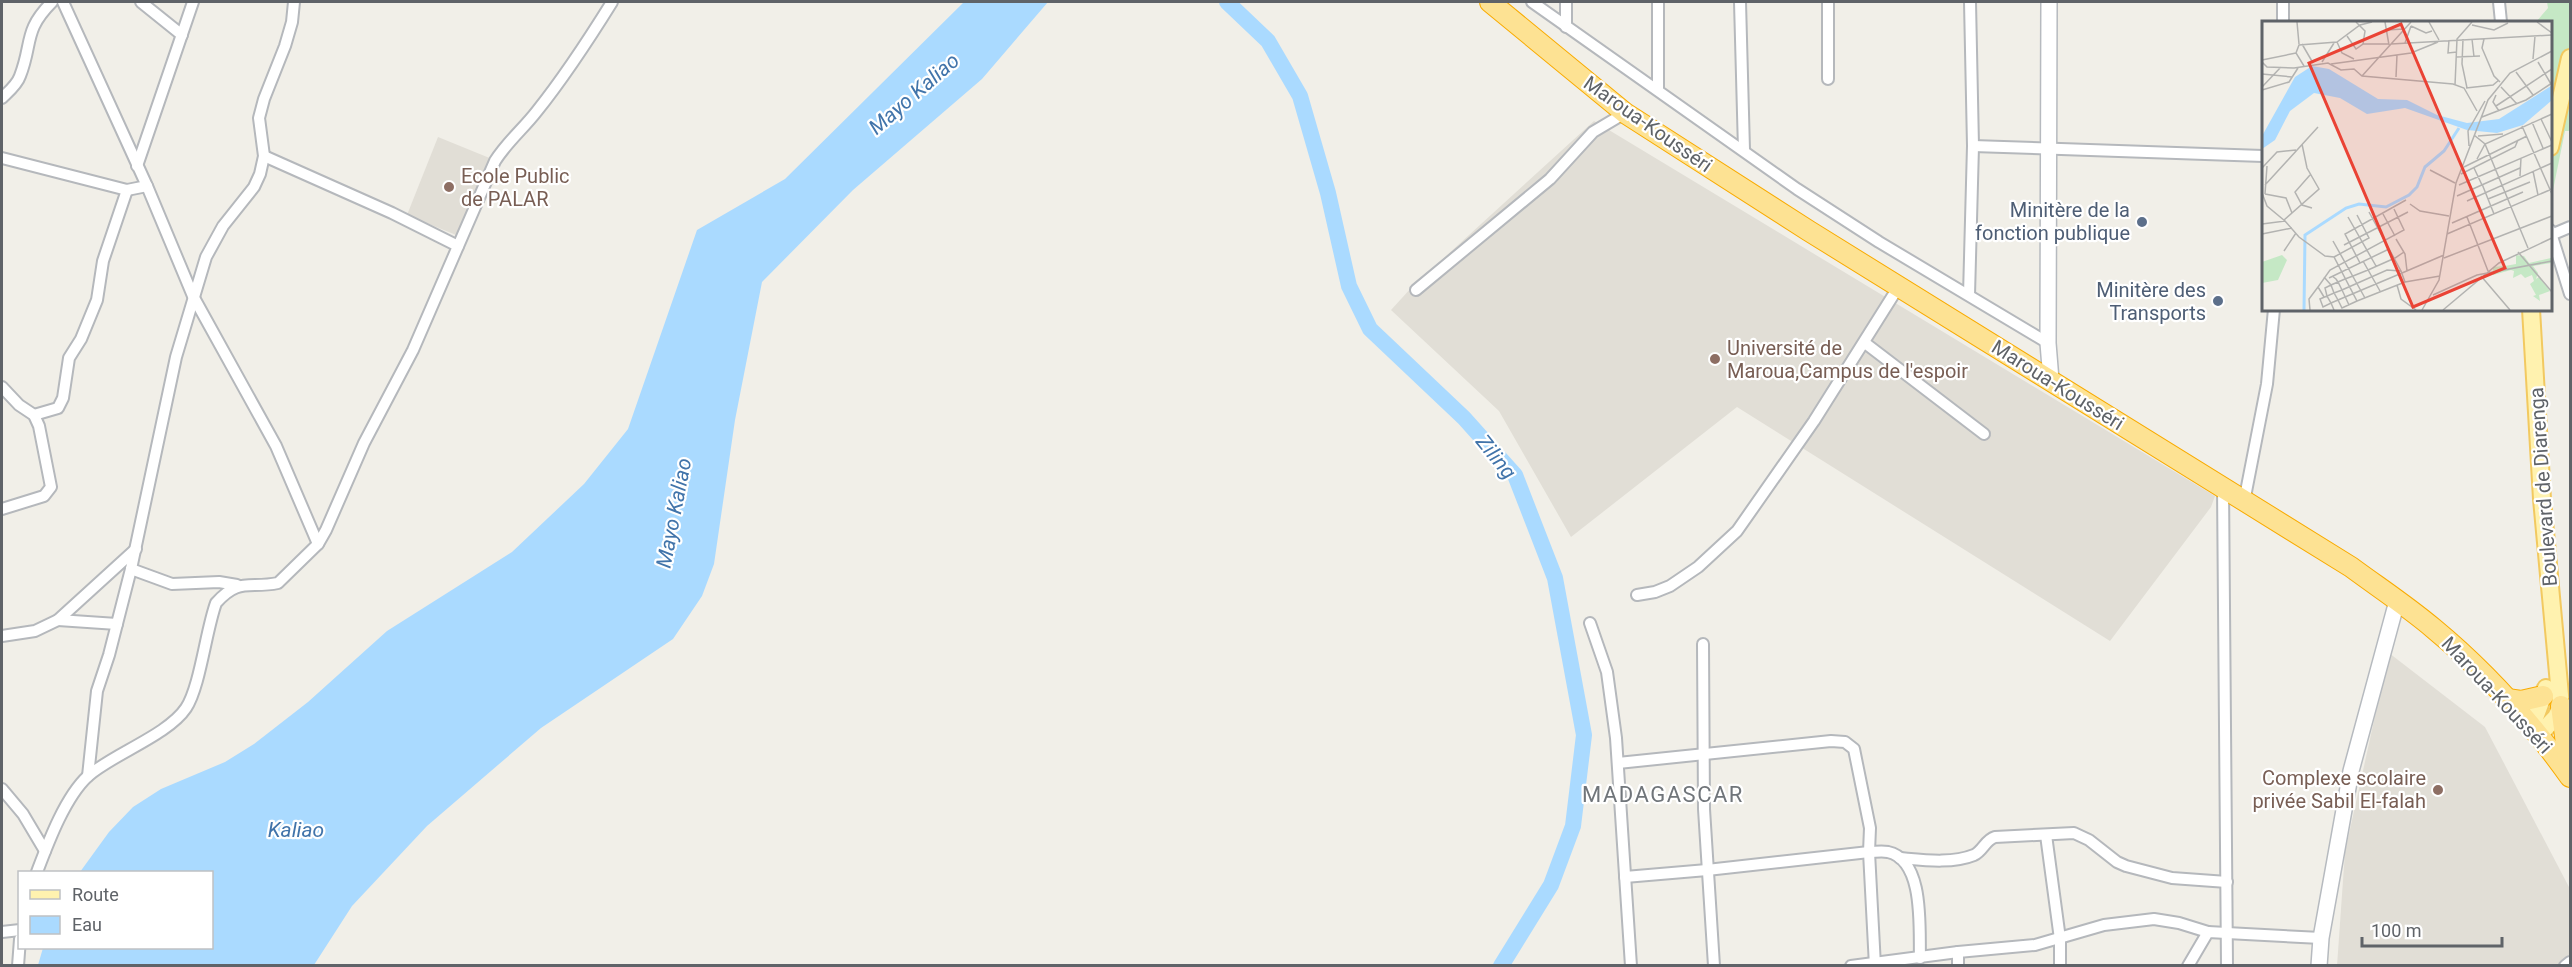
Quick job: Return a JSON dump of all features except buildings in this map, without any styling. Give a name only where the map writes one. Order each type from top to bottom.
[{"type":"highway","name":"Maroua-Kousséri","points":[[1490,2],[1625,113],[2351,567],[2432,627],[2473,663],[2535,730],[2570,777]]},
{"type":"highway","points":[[2507,699],[2521,701],[2543,696]]},
{"type":"highway","points":[[2561,706],[2570,777]]},
{"type":"main road","points":[[2551,143],[2571,58]]},
{"type":"main road","name":"Boulevard de Diarenga","points":[[2531,310],[2542,498],[2561,706]]},
{"type":"main road","name":"Boulevard de Diarenga","points":[[2535,730],[2543,696],[2556,665]]},
{"type":"main road","points":[[2535,730],[2552,722],[2561,706]]},
{"type":"street","points":[[2,98],[20,76],[30,33],[39,15],[52,2]]},
{"type":"street","points":[[63,2],[147,186],[193,296],[276,446],[318,544]]},
{"type":"street","points":[[141,2],[182,35]]},
{"type":"street","points":[[137,166],[193,2]]},
{"type":"street","points":[[88,776],[97,691],[136,549],[166,397],[206,257],[223,226],[254,187],[264,156],[259,118],[285,46],[294,2]]},
{"type":"street","points":[[131,569],[172,584],[219,582],[237,585],[278,584],[318,544],[364,443],[413,350],[503,149],[537,112],[589,40],[612,2]]},
{"type":"street","points":[[1532,2],[1797,189],[1879,243],[2048,343]]},
{"type":"street","points":[[1566,2],[1566,27]]},
{"type":"street","points":[[1658,2],[1658,89]]},
{"type":"street","points":[[1740,2],[1744,150]]},
{"type":"street","points":[[1828,2],[1828,79]]},
{"type":"street","points":[[1969,295],[1972,146],[1970,2]]},
{"type":"street","points":[[2049,2],[2048,343],[2051,380]]},
{"type":"street","points":[[2283,2],[2283,21]]},
{"type":"street","points":[[2499,2],[2501,21]]},
{"type":"street","points":[[1416,290],[1550,179],[1593,132],[1625,113]]},
{"type":"street","points":[[1972,146],[2262,156]]},
{"type":"street","points":[[264,156],[392,213],[458,246]]},
{"type":"street","points":[[2,158],[127,190],[147,186]]},
{"type":"street","points":[[34,415],[58,408],[63,398],[69,358],[81,339],[97,300],[103,261],[127,190]]},
{"type":"street","points":[[2551,232],[2571,227]]},
{"type":"street","points":[[2551,235],[2571,294]]},
{"type":"street","points":[[1637,595],[1655,592],[1670,586],[1698,567],[1737,531],[1865,343],[1899,286]]},
{"type":"street","points":[[2244,502],[2267,384],[2274,310]]},
{"type":"street","points":[[1865,343],[1984,434]]},
{"type":"street","points":[[2,387],[19,405],[34,415],[42,439],[51,487],[49,493],[2,509]]},
{"type":"street","points":[[2223,487],[2227,966]]},
{"type":"street","points":[[2,636],[35,631],[58,620],[136,549]]},
{"type":"street","points":[[38,871],[45,851],[74,793],[88,776],[149,738],[185,710],[194,688],[216,603],[225,592],[237,585]]},
{"type":"street","points":[[2319,966],[2321,938],[2351,771],[2397,601]]},
{"type":"street","points":[[58,620],[117,624]]},
{"type":"street","points":[[1590,623],[1607,672],[1618,763],[1631,966]]},
{"type":"street","points":[[1703,644],[1707,870],[1714,966]]},
{"type":"street","points":[[1618,763],[1831,741],[1845,742],[1854,749],[1870,828],[1869,852],[1875,964]]},
{"type":"street","points":[[2,789],[22,814],[45,851]]},
{"type":"street","points":[[1625,877],[1869,852],[1888,852],[1900,858],[1958,859],[1976,854],[1988,839],[1995,837],[2074,833],[2090,840],[2117,862],[2172,878],[2227,882]]},
{"type":"street","points":[[2046,834],[2060,939],[2060,966]]},
{"type":"street","points":[[1900,858],[1917,889],[1920,958]]},
{"type":"street","points":[[1851,966],[2035,945],[2104,926],[2154,919],[2179,923],[2208,932],[2321,938]]},
{"type":"street","points":[[2,932],[18,930]]},
{"type":"street","points":[[2188,966],[2208,932]]},
{"type":"street","points":[[18,966],[19,949]]},
{"type":"street","points":[[1958,952],[1958,966]]},
{"type":"street","points":[[2565,966],[2571,962]]},
{"type":"shaded area","name":"Université de Maroua,Campus de l'espoir","points":[[1594,121],[2215,496],[2211,507],[2110,641],[1737,407],[1571,537],[1499,411],[1391,310],[1412,287]]},
{"type":"shaded area","name":"Ecole Public de PALAR","points":[[438,137],[492,159],[461,237],[407,215]]},
{"type":"shaded area","name":"Complexe scolaire privée Sabil El-falah","points":[[2389,653],[2485,727],[2570,889],[2570,958],[2559,966],[2337,966],[2345,852]]},
{"type":"green space","points":[[2547,2],[2570,2],[2570,131],[2565,131],[2551,191],[2551,21],[2537,21],[2548,8]]},
{"type":"water","name":"Kaliao","points":[[964,2],[1048,2],[982,79],[853,190],[762,282],[735,420],[714,564],[702,596],[673,639],[541,728],[427,826],[352,906],[314,965],[38,965],[43,949],[213,949],[213,871],[81,871],[109,832],[133,807],[161,789],[225,762],[254,744],[308,702],[387,631],[512,552],[584,484],[628,429],[697,230],[785,179]]},
{"type":"waterway","name":"Ziling","points":[[1227,2],[1268,41],[1300,96],[1328,193],[1349,286],[1370,329],[1464,418],[1515,475],[1555,578],[1584,735],[1573,826],[1551,885],[1501,966]]},
{"type":"place","name":"Ecole Public de PALAR","points":[[449,187]]},
{"type":"place","name":"Minitère de la fonction publique","points":[[2142,222]]},
{"type":"place","name":"Minitère des Transports","points":[[2218,301]]},
{"type":"place","name":"Université de Maroua,Campus de l'espoir","points":[[1715,359]]},
{"type":"place","name":"Complexe scolaire privée Sabil El-falah","points":[[2438,790]]},
{"type":"district","name":"MADAGASCAR","points":[[1663,794]]},
{"type":"water label","name":"Mayo Kaliao","points":[[914,94]]},
{"type":"water label","name":"Mayo Kaliao","points":[[674,513]]}]
